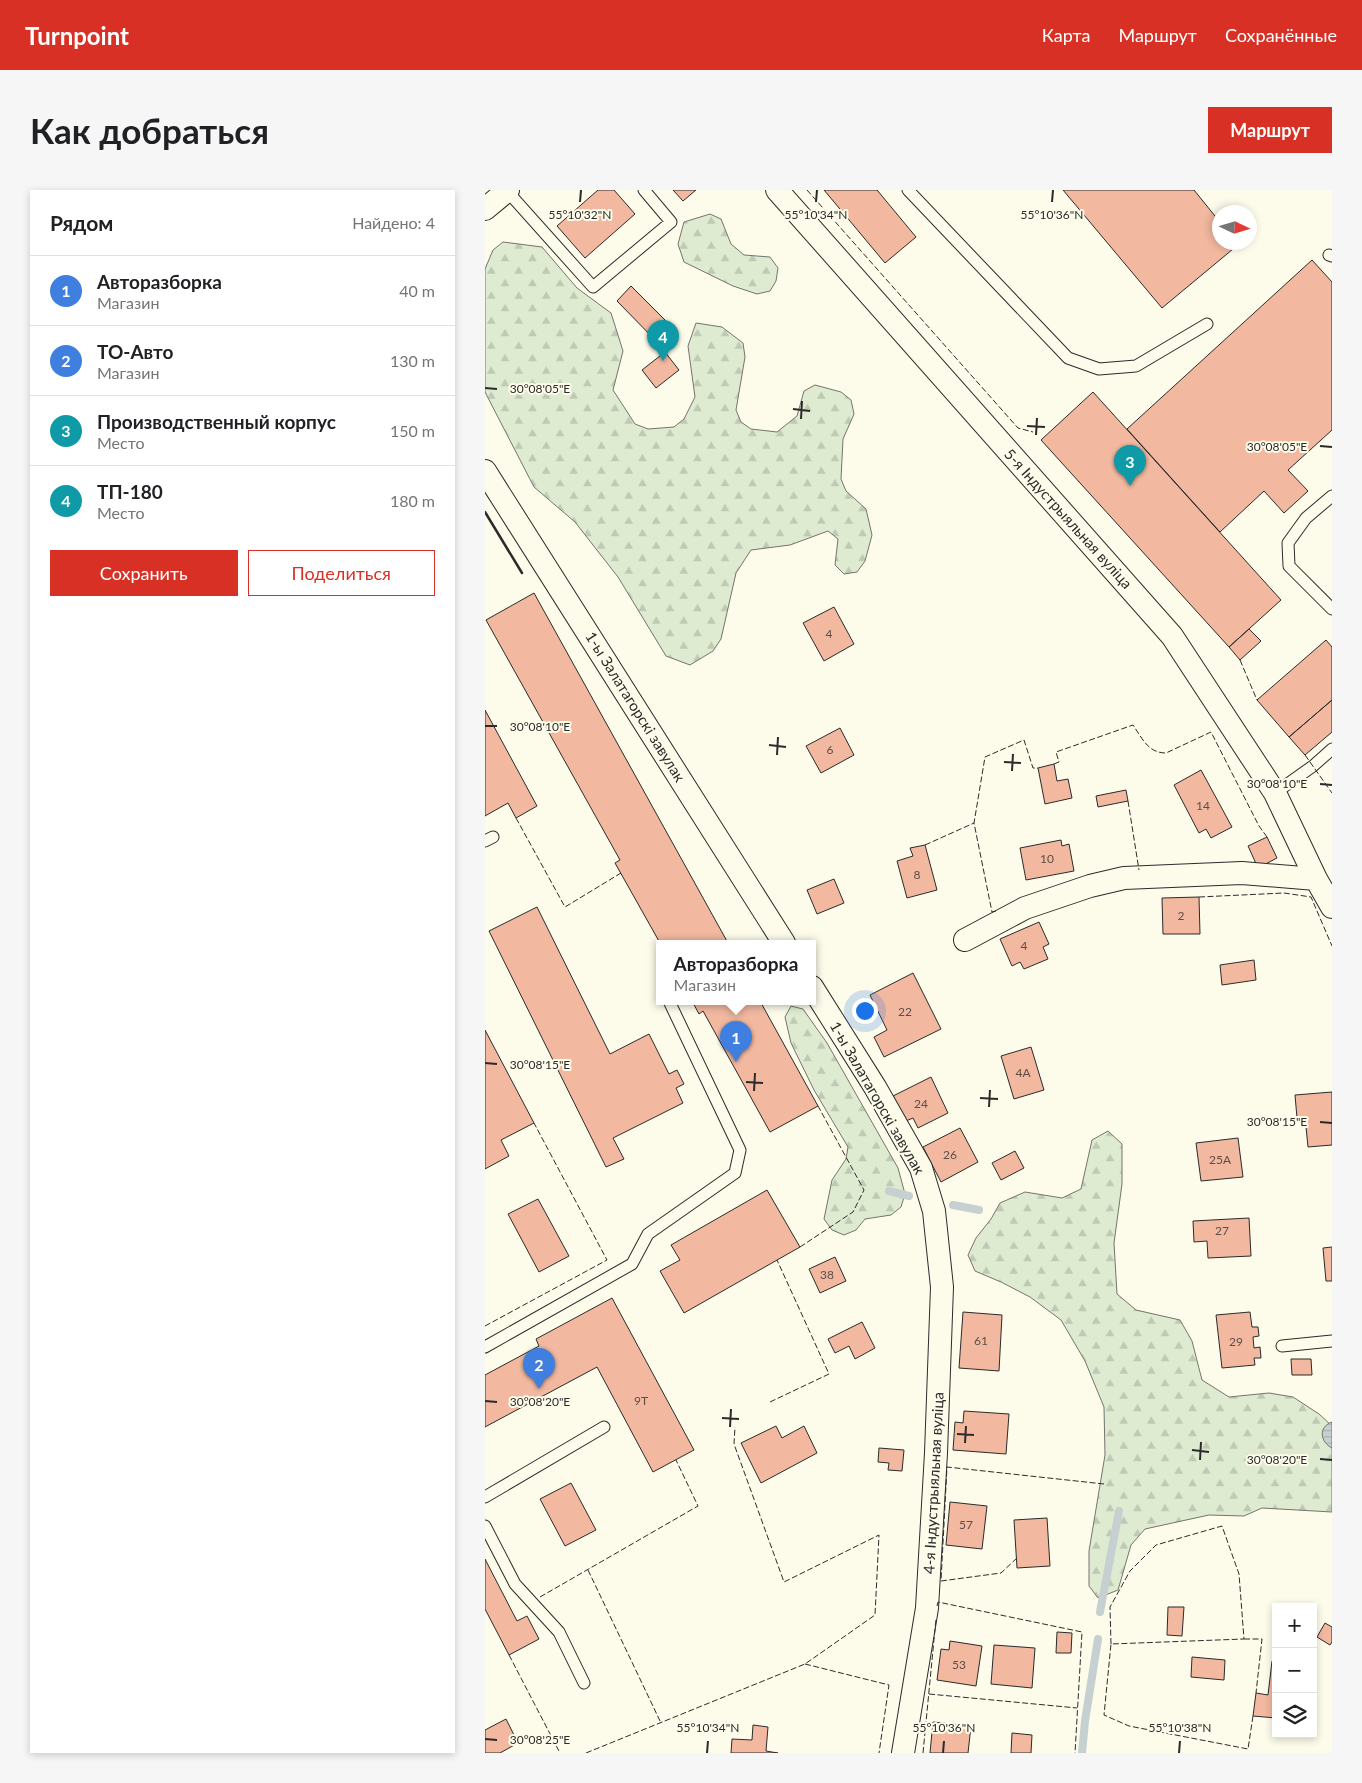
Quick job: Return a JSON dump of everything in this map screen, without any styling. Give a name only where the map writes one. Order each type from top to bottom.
[{"type":"street","points":[[485,209],[507,190]]},
{"type":"street","name":"5-я Індустрыяльная вуліца","points":[[777,190],[1172,636],[1275,793],[1316,879],[1332,907]]},
{"type":"street","name":"1-ы Залатагорскі завулак","points":[[485,471],[782,940]]},
{"type":"street","points":[[965,940],[1025,908],[1090,886],[1124,878],[1242,873],[1316,879]]},
{"type":"street","name":"1-ы Залатагорскі завулак","points":[[816,993],[875,1087],[921,1168],[934,1211]]},
{"type":"street","name":"4-я Індустрыяльная вуліца","points":[[903,1753],[927,1608],[936,1454],[942,1287],[934,1211]]},
{"type":"lane","points":[[507,190],[593,287],[671,222],[644,190]]},
{"type":"lane","points":[[908,190],[1068,358],[1099,369],[1137,366],[1207,324]]},
{"type":"lane","points":[[1332,496],[1307,518],[1288,543],[1289,566],[1332,610]]},
{"type":"lane","points":[[1275,793],[1313,766],[1332,749]]},
{"type":"lane","points":[[485,1347],[632,1264],[648,1234],[735,1173],[740,1150],[671,1005]]},
{"type":"lane","points":[[1282,1346],[1332,1341]]},
{"type":"lane","points":[[485,1497],[604,1427]]},
{"type":"lane","points":[[485,1526],[515,1584],[559,1632],[584,1682]]},
{"type":"green space","points":[[710,214],[721,219],[731,244],[744,255],[770,257],[778,268],[776,281],[770,291],[757,294],[733,286],[684,262],[678,244],[684,222]]},
{"type":"green space","points":[[503,242],[542,247],[577,288],[611,313],[623,351],[613,390],[635,424],[648,429],[674,427],[684,419],[695,397],[688,346],[696,323],[722,327],[743,343],[745,357],[736,410],[741,422],[751,429],[777,432],[797,416],[804,391],[815,385],[841,392],[851,400],[854,414],[843,439],[841,479],[846,491],[866,509],[872,535],[865,561],[857,572],[844,574],[835,565],[838,539],[828,531],[790,545],[751,550],[736,573],[721,639],[713,651],[690,665],[666,656],[618,577],[575,522],[534,487],[485,392],[485,269],[493,250]]},
{"type":"green space","points":[[791,1006],[803,1009],[827,1043],[898,1168],[905,1194],[901,1207],[891,1215],[865,1219],[856,1230],[844,1235],[832,1230],[824,1219],[832,1180],[846,1159],[848,1147],[814,1090],[791,1043],[785,1017]]},
{"type":"green space","points":[[1108,1131],[1122,1144],[1122,1184],[1114,1243],[1117,1294],[1136,1310],[1180,1320],[1192,1341],[1202,1380],[1229,1397],[1269,1393],[1293,1397],[1319,1414],[1332,1426],[1332,1512],[1262,1508],[1244,1516],[1209,1515],[1145,1529],[1131,1545],[1118,1590],[1098,1598],[1089,1586],[1089,1551],[1105,1455],[1104,1407],[1085,1361],[1061,1320],[1030,1297],[975,1271],[968,1255],[976,1238],[991,1219],[1000,1203],[1025,1192],[1062,1198],[1081,1189],[1092,1140]]},
{"type":"shaded area","points":[[1332,1422],[1332,1448],[1325,1442],[1322,1435],[1324,1427]]},
{"type":"building","points":[[598,190],[614,190],[635,214],[585,258],[557,226]]},
{"type":"building","points":[[673,190],[696,190],[683,201]]},
{"type":"building","points":[[824,190],[877,190],[916,237],[885,263]]},
{"type":"building","points":[[1063,190],[1194,190],[1212,212],[1212,250],[1232,250],[1162,308]]},
{"type":"building","points":[[1312,260],[1332,282],[1332,430],[1288,470],[1308,491],[1284,513],[1264,491],[1220,532],[1127,429]]},
{"type":"building","points":[[631,286],[673,328],[658,343],[617,301]]},
{"type":"building","points":[[665,352],[679,370],[656,388],[642,370]]},
{"type":"building","points":[[1093,392],[1281,600],[1229,647],[1041,440]]},
{"type":"building","points":[[534,593],[726,940],[658,940],[615,863],[620,860],[486,620]]},
{"type":"building","points":[[834,607],[854,644],[824,661],[803,623]]},
{"type":"building","points":[[1249,629],[1261,641],[1240,660],[1229,647]]},
{"type":"building","points":[[1326,640],[1332,647],[1332,700],[1289,737],[1257,700]]},
{"type":"building","points":[[1332,700],[1332,732],[1305,755],[1289,737]]},
{"type":"building","points":[[485,710],[537,806],[516,818],[508,803],[485,816]]},
{"type":"building","points":[[840,728],[854,755],[821,773],[806,746]]},
{"type":"building","points":[[1054,764],[1057,781],[1068,779],[1072,798],[1045,804],[1038,768]]},
{"type":"building","points":[[1201,770],[1232,827],[1211,838],[1206,829],[1199,833],[1174,785]]},
{"type":"building","points":[[1126,790],[1128,801],[1098,807],[1096,796]]},
{"type":"building","points":[[1267,837],[1277,858],[1258,868],[1248,846]]},
{"type":"building","points":[[1061,840],[1062,846],[1069,844],[1074,871],[1026,880],[1020,848]]},
{"type":"building","points":[[925,845],[937,890],[907,898],[897,861],[913,856],[910,848]]},
{"type":"building","points":[[834,879],[844,903],[817,914],[807,890]]},
{"type":"building","points":[[1199,897],[1200,934],[1163,934],[1162,898]]},
{"type":"building","points":[[537,907],[610,1054],[649,1034],[669,1074],[677,1070],[684,1084],[676,1088],[683,1103],[613,1138],[624,1159],[606,1167],[489,931]]},
{"type":"building","points":[[1039,922],[1049,944],[1043,947],[1048,959],[1024,969],[1020,962],[1012,966],[1000,939]]},
{"type":"building","points":[[1254,960],[1256,980],[1222,985],[1220,965]]},
{"type":"building","points":[[913,973],[941,1029],[884,1057],[874,1037],[887,1030],[870,995]]},
{"type":"building","points":[[694,1005],[762,1005],[818,1106],[770,1132],[703,1011],[699,1014]]},
{"type":"building","points":[[485,1030],[534,1123],[501,1140],[509,1156],[485,1169]]},
{"type":"building","points":[[1031,1047],[1044,1090],[1014,1099],[1001,1056]]},
{"type":"building","points":[[931,1077],[948,1113],[918,1128],[913,1118],[906,1121],[893,1096]]},
{"type":"building","points":[[1332,1092],[1332,1145],[1308,1147],[1305,1117],[1297,1118],[1295,1095]]},
{"type":"building","points":[[960,1128],[978,1162],[941,1182],[923,1147]]},
{"type":"building","points":[[1238,1138],[1243,1177],[1201,1181],[1196,1143]]},
{"type":"building","points":[[1015,1151],[1024,1168],[1001,1180],[992,1163]]},
{"type":"building","points":[[767,1190],[800,1247],[684,1313],[660,1271],[680,1260],[671,1245]]},
{"type":"building","points":[[538,1199],[569,1256],[539,1272],[508,1214]]},
{"type":"building","points":[[1249,1218],[1251,1256],[1208,1258],[1207,1241],[1194,1242],[1193,1221]]},
{"type":"building","points":[[1332,1247],[1332,1281],[1326,1281],[1323,1248]]},
{"type":"building","points":[[835,1257],[846,1281],[820,1293],[809,1269]]},
{"type":"building","points":[[612,1298],[694,1450],[653,1472],[597,1367],[485,1427],[485,1375],[539,1346],[536,1339]]},
{"type":"building","points":[[963,1312],[1002,1315],[999,1371],[959,1368]]},
{"type":"building","points":[[1250,1312],[1252,1327],[1258,1327],[1259,1336],[1253,1337],[1254,1348],[1260,1347],[1261,1358],[1254,1358],[1255,1365],[1222,1368],[1216,1315]]},
{"type":"building","points":[[862,1322],[875,1348],[855,1359],[849,1346],[835,1353],[828,1339]]},
{"type":"building","points":[[1291,1359],[1311,1359],[1312,1375],[1292,1375]]},
{"type":"building","points":[[964,1411],[1009,1414],[1006,1454],[953,1450],[955,1422],[963,1423]]},
{"type":"building","points":[[776,1426],[782,1438],[804,1426],[817,1453],[761,1483],[741,1443]]},
{"type":"building","points":[[879,1448],[904,1450],[902,1471],[888,1470],[889,1463],[878,1462]]},
{"type":"building","points":[[571,1483],[596,1530],[565,1546],[540,1499]]},
{"type":"building","points":[[950,1502],[987,1506],[982,1549],[946,1545]]},
{"type":"building","points":[[1047,1518],[1050,1566],[1017,1568],[1014,1520]]},
{"type":"building","points":[[485,1559],[517,1621],[527,1616],[539,1639],[509,1655],[485,1609]]},
{"type":"building","points":[[1168,1607],[1184,1607],[1182,1636],[1167,1635]]},
{"type":"building","points":[[1325,1623],[1332,1627],[1332,1642],[1330,1645],[1317,1637]]},
{"type":"building","points":[[1057,1632],[1072,1633],[1071,1653],[1056,1653]]},
{"type":"building","points":[[950,1641],[982,1646],[976,1686],[937,1680],[941,1649],[949,1650]]},
{"type":"building","points":[[994,1645],[1035,1648],[1032,1688],[991,1684]]},
{"type":"building","points":[[1192,1657],[1225,1660],[1224,1680],[1191,1677]]},
{"type":"building","points":[[1272,1661],[1272,1718],[1253,1716],[1256,1693],[1268,1695]]},
{"type":"building","points":[[506,1719],[518,1743],[500,1753],[485,1753],[485,1730]]},
{"type":"building","points":[[933,1722],[971,1726],[968,1753],[930,1753]]},
{"type":"building","points":[[753,1725],[768,1727],[766,1751],[778,1753],[731,1753],[732,1739],[752,1740]]},
{"type":"building","points":[[1012,1733],[1032,1735],[1031,1753],[1011,1753]]},
{"type":"waterway","points":[[889,1191],[909,1196]]},
{"type":"waterway","points":[[953,1205],[979,1210]]},
{"type":"waterway","points":[[1100,1612],[1119,1511]]},
{"type":"waterway","points":[[1082,1753],[1098,1639]]},
{"type":"fence","points":[[807,190],[1018,428],[1033,432]]},
{"type":"fence","points":[[1240,660],[1257,700]]},
{"type":"fence","points":[[1054,764],[1059,762],[1056,752],[1133,725],[1150,748],[1166,753],[1211,732],[1259,826],[1267,837]]},
{"type":"fence","points":[[996,911],[992,912],[974,823],[985,757],[1024,740],[1033,768],[1038,768]]},
{"type":"fence","points":[[1305,755],[1332,793]]},
{"type":"fence","points":[[1128,801],[1139,870]]},
{"type":"fence","points":[[516,818],[565,907],[621,873]]},
{"type":"fence","points":[[925,845],[974,823]]},
{"type":"fence","points":[[1199,897],[1284,893],[1311,897],[1332,946]]},
{"type":"fence","points":[[800,1247],[853,1212],[864,1190],[818,1106]]},
{"type":"fence","points":[[485,1326],[607,1260],[534,1123]]},
{"type":"fence","points":[[770,1402],[829,1374],[777,1260]]},
{"type":"fence","points":[[586,1753],[805,1664],[875,1615],[879,1535],[784,1582],[734,1444],[735,1427]]},
{"type":"fence","points":[[540,1597],[698,1506],[676,1460]]},
{"type":"fence","points":[[1017,1558],[1001,1573],[941,1581],[947,1467],[1104,1484]]},
{"type":"fence","points":[[1111,1644],[1110,1607],[1130,1571],[1156,1545],[1222,1526],[1239,1574],[1244,1639],[1111,1644],[1104,1715],[1129,1726],[1248,1749],[1253,1716]]},
{"type":"fence","points":[[588,1570],[661,1723]]},
{"type":"fence","points":[[937,1606],[938,1602],[1082,1632],[1075,1753]]},
{"type":"fence","points":[[923,1753],[936,1619]]},
{"type":"fence","points":[[1244,1639],[1262,1639],[1256,1693]]},
{"type":"fence","points":[[509,1655],[560,1753]]},
{"type":"fence","points":[[805,1664],[889,1685],[879,1753]]},
{"type":"fence","points":[[929,1694],[1077,1708]]},
{"type":"wall","points":[[485,512],[522,573]]},
{"type":"place","name":"ТП-180","points":[[663,361]]},
{"type":"place","name":"Производственный корпус","points":[[1130,486]]},
{"type":"place","name":"Авторазборка","points":[[736,1062]]},
{"type":"place","name":"ТО-Авто","points":[[539,1389]]}]
